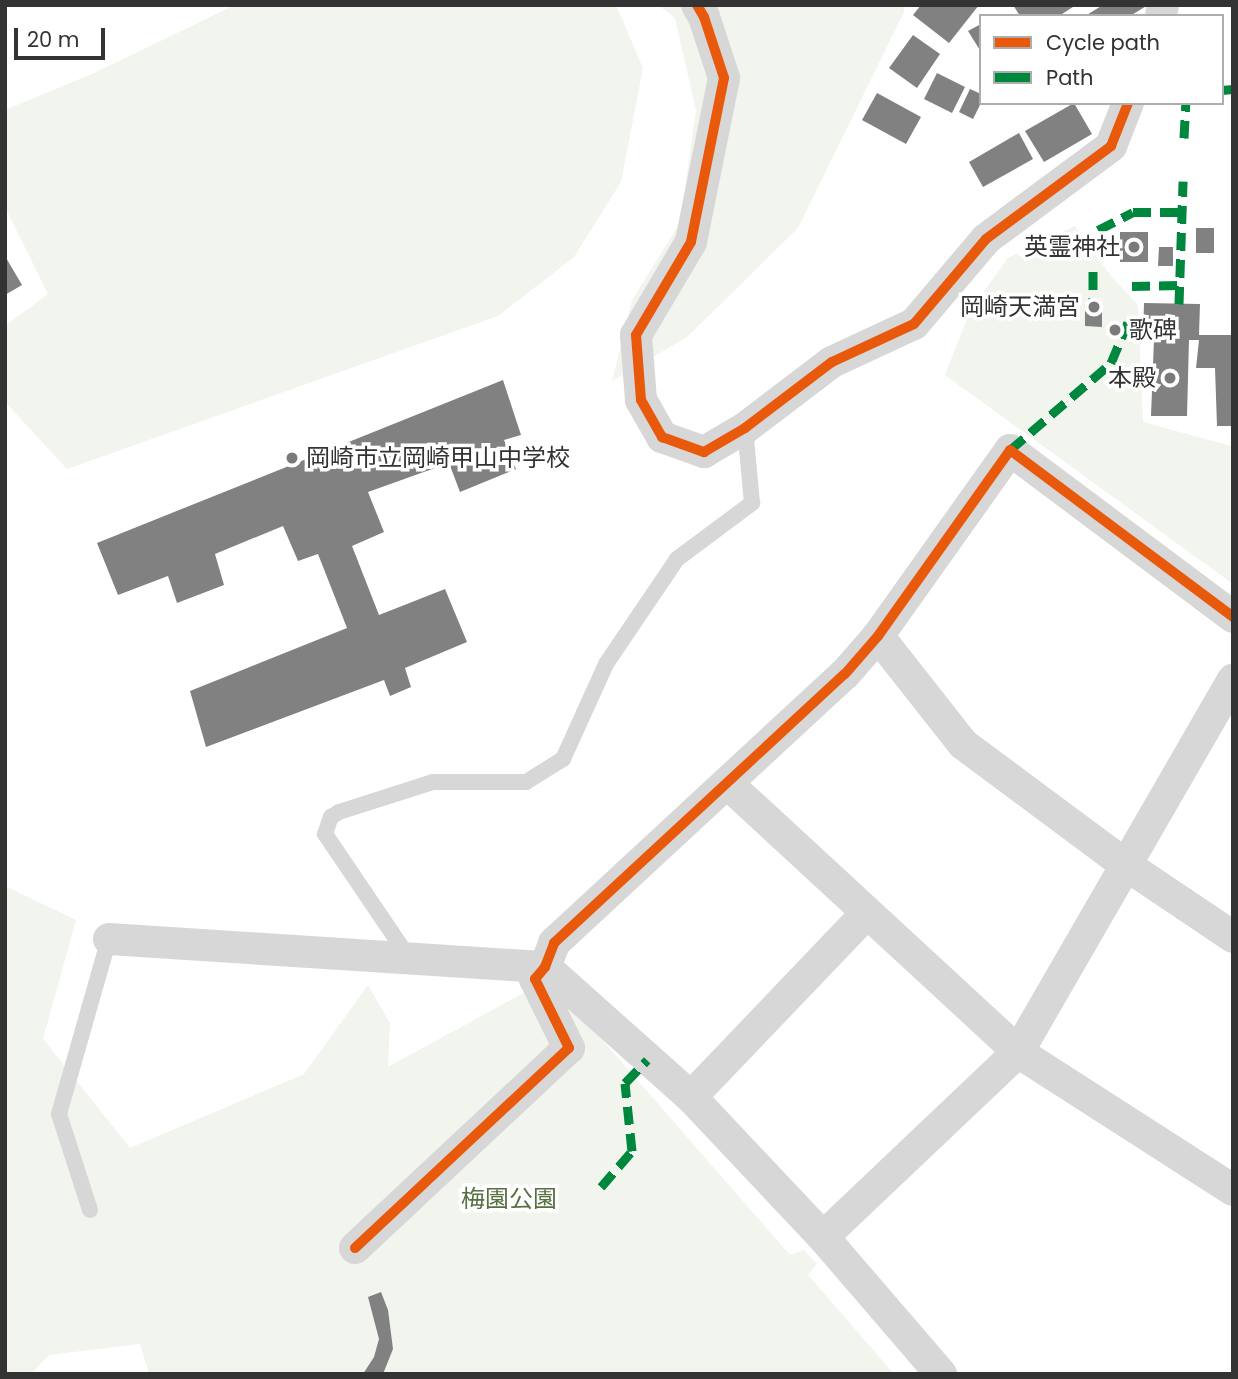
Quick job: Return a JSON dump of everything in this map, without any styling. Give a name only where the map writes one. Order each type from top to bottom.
[{"type":"street","points":[[697,5],[704,17],[724,78],[691,242],[636,335],[641,400],[663,437],[704,452],[745,428],[832,362],[914,324],[986,239],[1111,146],[1127,105]]},
{"type":"street","points":[[355,1248],[569,1048],[535,979],[545,967],[554,943],[845,674],[878,636],[1010,450],[1233,617]]},
{"type":"street","points":[[878,636],[963,744],[1126,865],[1233,937]]},
{"type":"street","points":[[823,1237],[1018,1052],[1233,680]]},
{"type":"street","points":[[728,783],[866,914],[1018,1052],[1233,1190]]},
{"type":"street","points":[[691,1097],[866,914]]},
{"type":"street","points":[[109,939],[545,967],[691,1097],[823,1237],[941,1374]]},
{"type":"lane","points":[[409,958],[325,834],[331,817],[339,812],[433,782],[526,782],[563,759],[606,664],[677,559],[752,503],[745,428]]},
{"type":"lane","points":[[90,1209],[59,1114],[109,939]]},
{"type":"green space","points":[[235,5],[616,5],[643,68],[621,182],[574,257],[498,316],[67,469],[5,402],[5,326],[48,294],[5,207],[5,110],[92,74]]},
{"type":"green space","points":[[658,5],[904,5],[904,12],[798,228],[687,337],[612,381],[632,300],[680,223],[696,111],[675,18]]},
{"type":"green space","points":[[1075,226],[1111,276],[1138,305],[1143,422],[1231,446],[1233,584],[945,375],[970,311],[1008,258]]},
{"type":"green space","name":"梅園公園","points":[[5,886],[76,920],[43,1039],[130,1148],[304,1074],[368,985],[390,1023],[388,1067],[549,979],[790,1255],[804,1250],[817,1264],[808,1275],[894,1374],[149,1374],[140,1344],[49,1355],[31,1374],[5,1374]]},
{"type":"building","points":[[921,5],[979,5],[949,43],[913,15]]},
{"type":"building","points":[[1013,5],[1076,5],[1062,14],[1019,14]]},
{"type":"building","points":[[1103,5],[1148,5],[1133,14],[1088,14]]},
{"type":"building","points":[[979,25],[979,49],[968,31]]},
{"type":"building","points":[[913,35],[940,54],[917,88],[889,68]]},
{"type":"building","points":[[937,73],[965,87],[952,113],[924,99]]},
{"type":"building","points":[[970,89],[979,93],[980,105],[973,119],[959,112]]},
{"type":"building","points":[[877,93],[921,117],[906,144],[862,120]]},
{"type":"building","points":[[1070,105],[1075,105],[1092,134],[1044,162],[1025,131]]},
{"type":"building","points":[[1019,133],[1033,159],[983,187],[969,162]]},
{"type":"building","points":[[1196,228],[1214,228],[1214,253],[1196,253]]},
{"type":"building","name":"英霊神社","points":[[1120,232],[1148,232],[1148,262],[1120,262]]},
{"type":"building","points":[[1159,247],[1173,247],[1173,266],[1158,266]]},
{"type":"building","points":[[5,256],[22,285],[5,295]]},
{"type":"building","name":"本殿","points":[[1144,303],[1200,304],[1199,335],[1233,335],[1233,426],[1217,426],[1215,368],[1196,368],[1199,340],[1189,340],[1187,416],[1151,416],[1154,339],[1143,338]]},
{"type":"building","points":[[1085,304],[1102,305],[1102,327],[1085,326]]},
{"type":"building","points":[[503,380],[521,435],[504,440],[516,469],[460,492],[449,463],[368,492],[384,532],[352,546],[379,615],[445,589],[467,642],[405,668],[411,687],[390,696],[384,680],[206,747],[190,691],[347,628],[318,554],[298,561],[283,526],[215,554],[224,585],[177,603],[168,576],[118,595],[97,543]]},
{"type":"building","points":[[381,1292],[388,1310],[393,1349],[383,1374],[363,1374],[374,1357],[379,1339],[368,1297]]},
{"type":"marked path","points":[[1224,90],[1233,89]]},
{"type":"marked path","points":[[1184,138],[1186,105]]},
{"type":"marked path","points":[[1179,304],[1183,181]]},
{"type":"marked path","points":[[1098,230],[1133,212],[1182,212]]},
{"type":"marked path","points":[[1093,271],[1093,304]]},
{"type":"marked path","points":[[1132,286],[1180,285]]},
{"type":"marked path","points":[[1010,450],[1111,363],[1128,322]]},
{"type":"marked path","points":[[601,1187],[632,1151],[625,1083],[647,1060]]},
{"type":"cycle path","points":[[697,5],[704,17],[724,78],[691,242],[636,335],[641,400],[662,437],[704,452],[745,428],[832,362],[914,324],[986,239],[1111,146],[1127,105]]},
{"type":"cycle path","points":[[355,1248],[569,1048],[535,979],[545,967],[554,943],[845,674],[878,636],[1010,450],[1233,617]]},
{"type":"place","name":"英霊神社","points":[[1134,247]]},
{"type":"place","name":"岡崎天満宮","points":[[1094,307]]},
{"type":"place","name":"歌碑","points":[[1115,330]]},
{"type":"place","name":"本殿","points":[[1170,378]]},
{"type":"place","name":"岡崎市立岡崎甲山中学校","points":[[292,458]]}]
